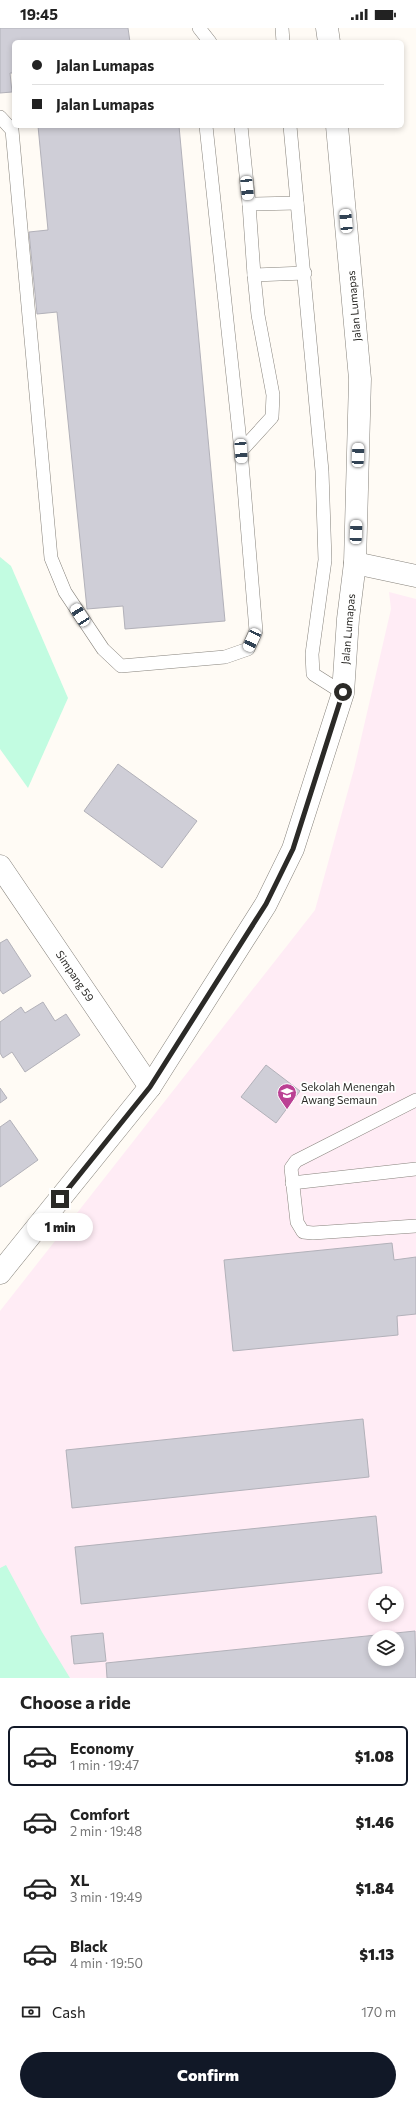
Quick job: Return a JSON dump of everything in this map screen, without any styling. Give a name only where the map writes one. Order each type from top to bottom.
[{"type":"main road","points":[[327,28],[329,40]]},
{"type":"main road","name":"Jalan Lumapas","points":[[0,1273],[150,1087],[266,904],[293,849],[343,692],[348,619],[354,563],[360,379],[337,128]]},
{"type":"main road","points":[[354,563],[416,576]]},
{"type":"main road","name":"Simpang 59","points":[[0,866],[150,1087]]},
{"type":"lane","points":[[199,28],[208,40]]},
{"type":"lane","points":[[282,28],[283,40]]},
{"type":"lane","points":[[0,117],[12,130],[51,558],[65,592],[98,643],[121,666],[225,657],[248,649],[256,631],[241,451],[206,128]]},
{"type":"lane","points":[[241,128],[258,315],[273,395],[272,417],[241,451]]},
{"type":"lane","points":[[290,128],[305,273],[322,471],[325,560],[312,654],[313,674],[343,692]]},
{"type":"lane","points":[[249,204],[297,204]]},
{"type":"lane","points":[[254,275],[305,273]]},
{"type":"lane","points":[[416,1100],[296,1161],[291,1168],[297,1222],[303,1232],[313,1233],[416,1226]]},
{"type":"lane","points":[[292,1183],[416,1169]]},
{"type":"shaded area","name":"Sekolah Menengah Awang Semaun","points":[[389,592],[416,599],[416,1678],[0,1678],[0,1311],[315,910],[354,769],[391,609]]},
{"type":"green space","points":[[0,557],[11,566],[68,698],[28,788],[0,749]]},
{"type":"green space","points":[[6,1565],[42,1632],[70,1678],[0,1678],[0,1568]]},
{"type":"building","points":[[0,28],[128,28],[130,40],[12,40],[12,73],[10,73],[12,92],[0,93]]},
{"type":"building","points":[[38,128],[179,128],[225,621],[125,629],[123,606],[87,609],[57,312],[37,314],[29,232],[48,230]]},
{"type":"building","points":[[118,764],[197,821],[162,868],[84,811]]},
{"type":"building","points":[[7,939],[31,976],[3,994],[0,990],[0,943]]},
{"type":"building","points":[[43,1002],[55,1021],[66,1014],[80,1035],[25,1072],[12,1052],[3,1058],[0,1053],[0,1022],[21,1007],[25,1013]]},
{"type":"building","points":[[266,1065],[300,1091],[276,1123],[241,1097]]},
{"type":"building","points":[[0,1088],[7,1098],[0,1103]]},
{"type":"building","points":[[10,1120],[38,1160],[0,1187],[0,1127]]},
{"type":"building","points":[[392,1243],[394,1260],[416,1257],[416,1314],[397,1316],[398,1335],[233,1351],[224,1260]]},
{"type":"building","points":[[363,1419],[369,1477],[72,1508],[66,1450]]},
{"type":"building","points":[[376,1516],[382,1573],[81,1604],[75,1547]]},
{"type":"building","points":[[415,1631],[416,1678],[107,1678],[106,1663],[368,1636],[368,1666],[404,1666],[404,1632]]},
{"type":"building","points":[[103,1633],[106,1661],[74,1664],[71,1636]]},
{"type":"place","name":"Sekolah Menengah Awang Semaun","points":[[287,1110]]},
{"type":"route","points":[[60,1199],[150,1087],[266,904],[293,849],[343,692]]}]
